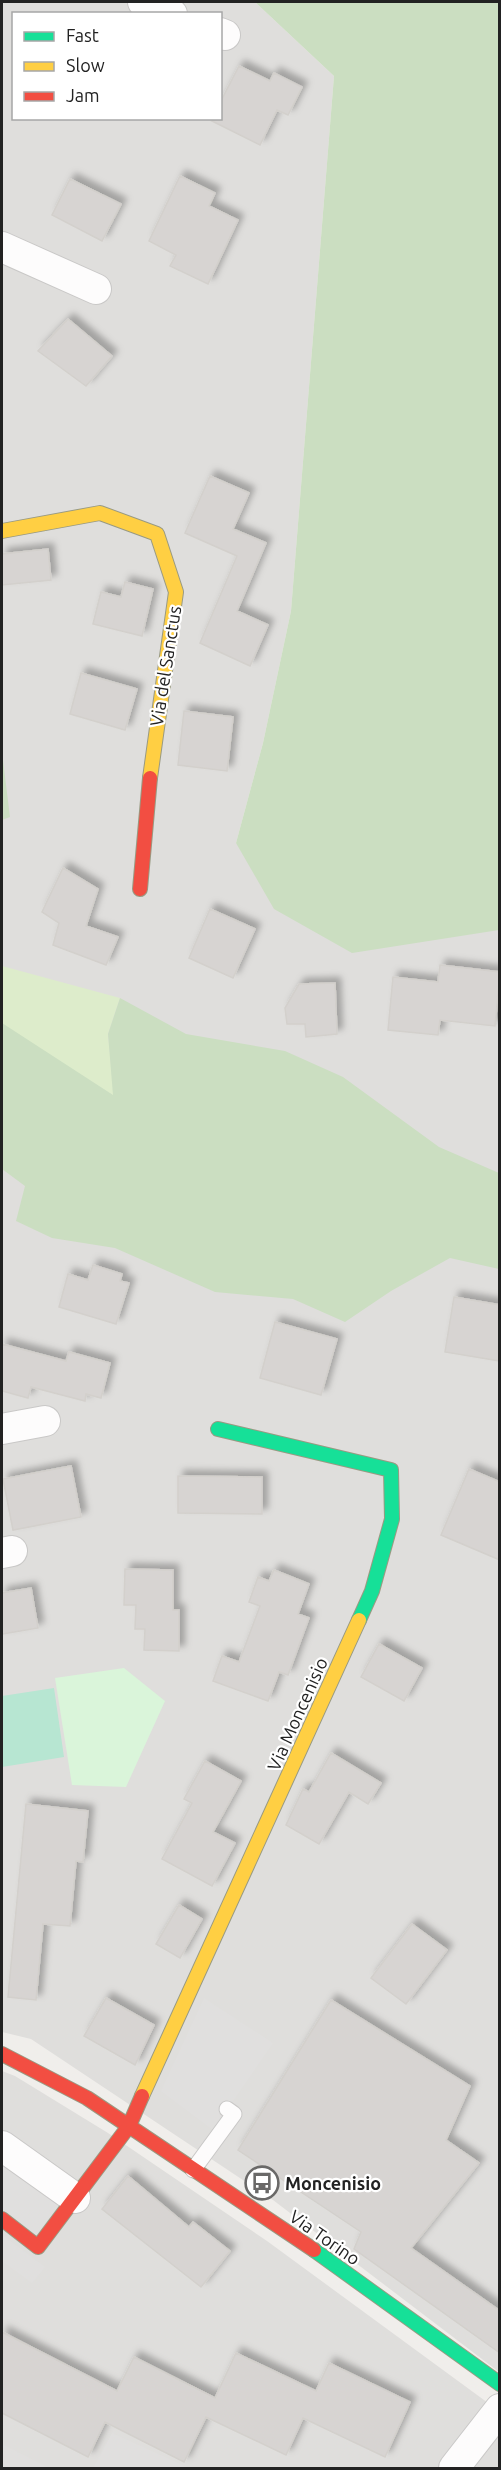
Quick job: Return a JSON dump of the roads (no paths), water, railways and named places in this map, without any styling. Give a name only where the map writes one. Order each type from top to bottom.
[{"type":"street","points":[[142,2],[167,12]]},
{"type":"street","points":[[2,247],[96,289]]},
{"type":"street","name":"Via del Sanctus","points":[[2,531],[100,513],[157,534],[176,592],[154,736],[140,889]]},
{"type":"street","points":[[2,1429],[45,1421]]},
{"type":"street","name":"Via Moncenisio","points":[[129,2126],[372,1592],[392,1519],[391,1470],[218,1429]]},
{"type":"street","name":"Via Torino","points":[[2,2054],[14,2058],[87,2098],[297,2238],[500,2384]]},
{"type":"street","points":[[2,2218],[38,2247],[129,2126]]},
{"type":"street","points":[[2,2146],[75,2198]]},
{"type":"street","points":[[454,2469],[500,2409]]},
{"type":"lane","points":[[193,2169],[234,2114],[227,2109]]},
{"type":"place","name":"Moncenisio","points":[[262,2183]]}]
